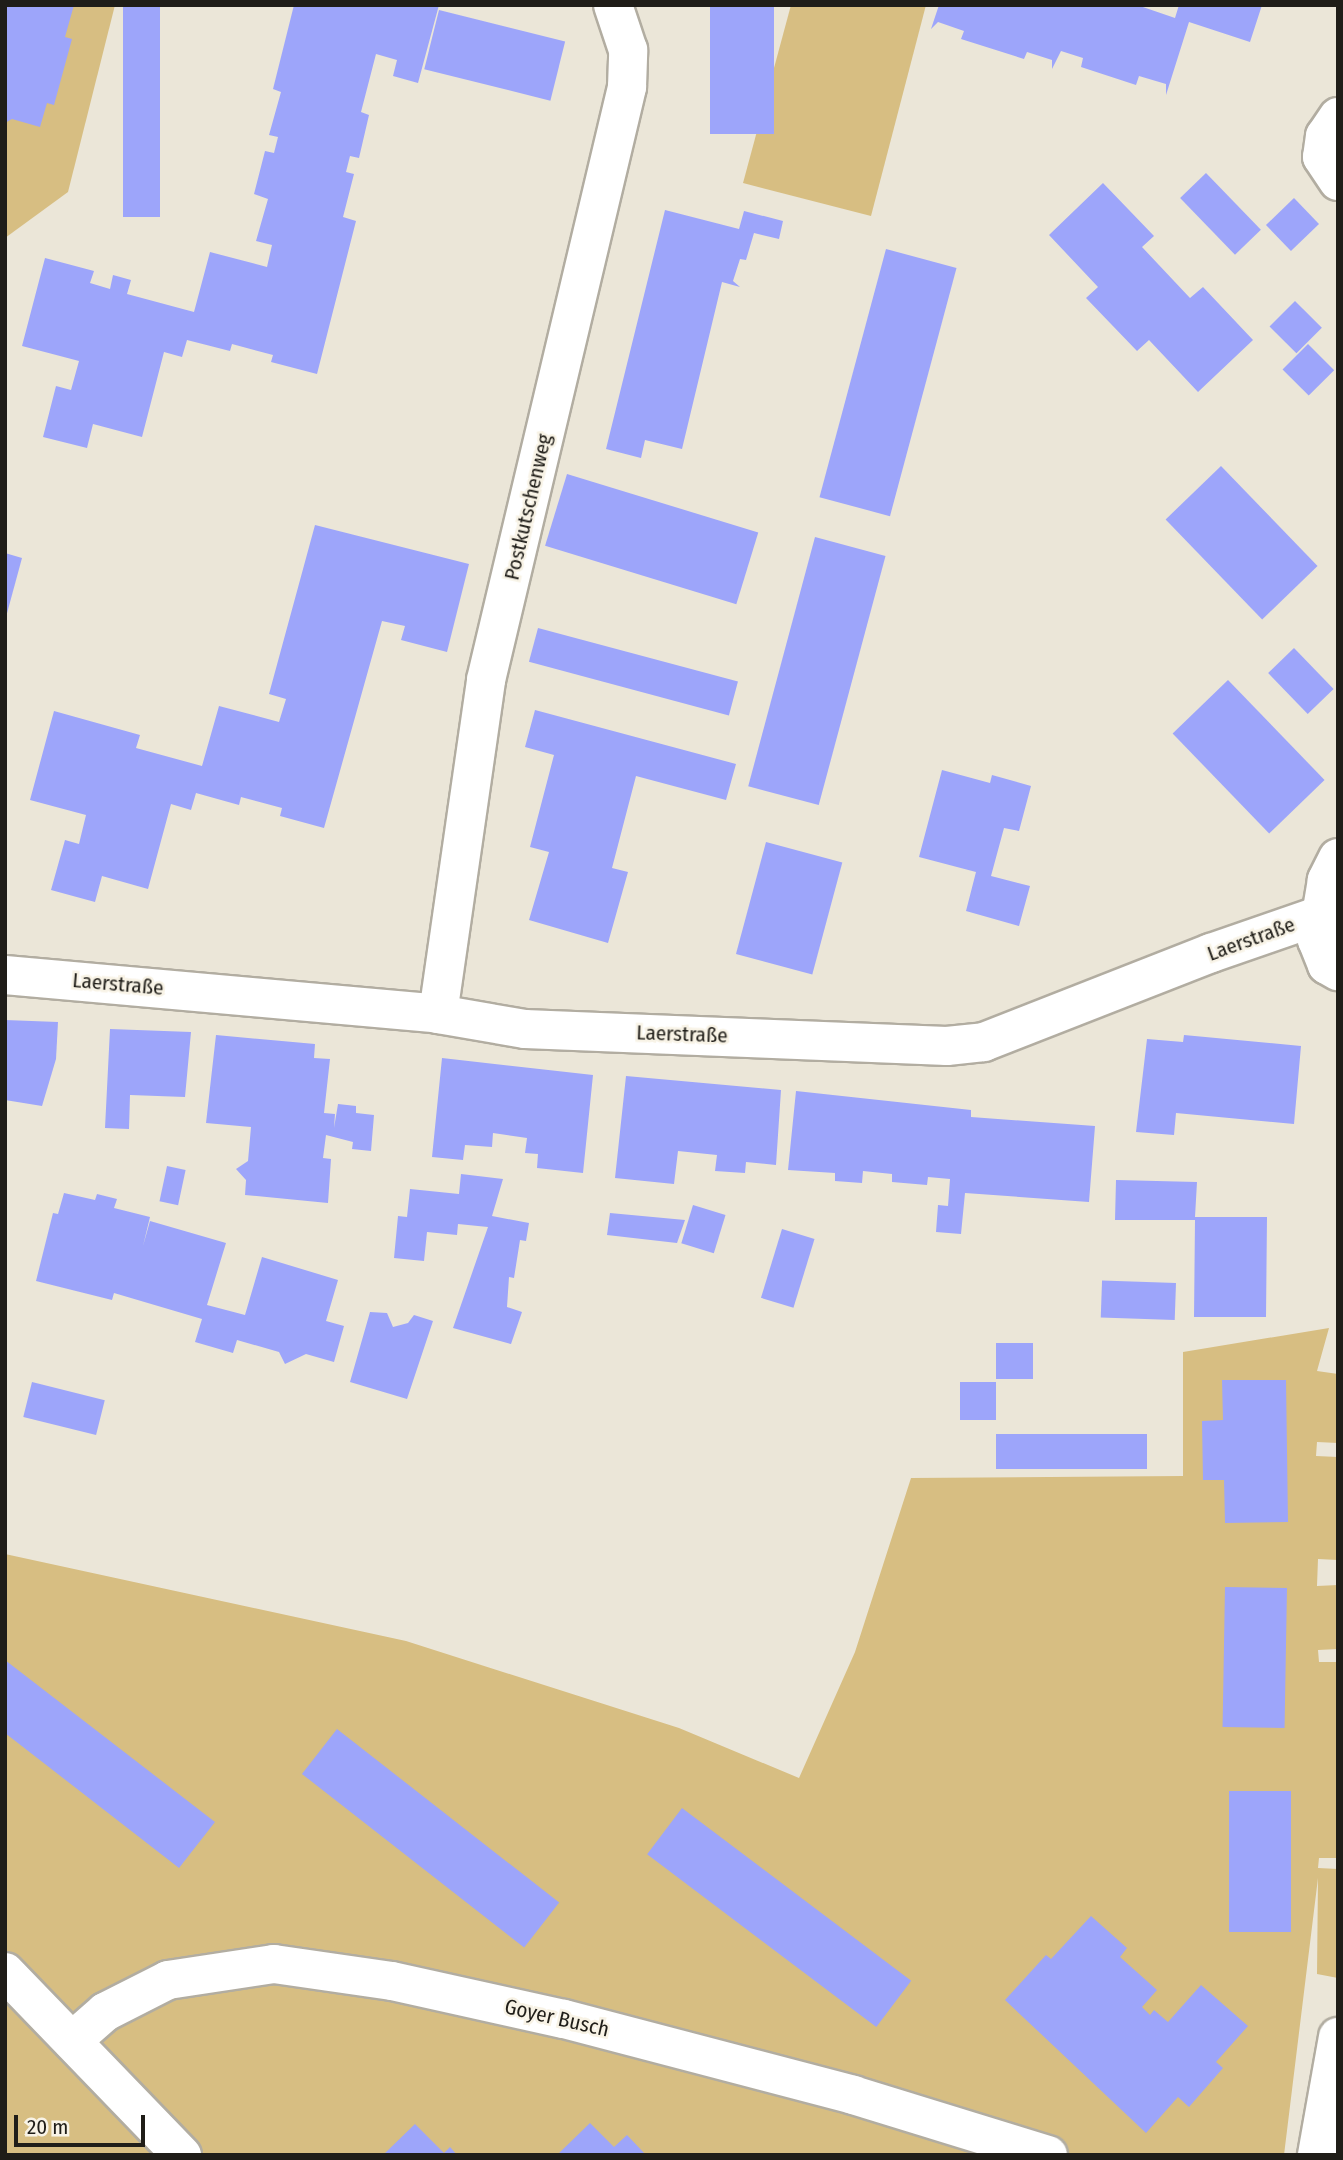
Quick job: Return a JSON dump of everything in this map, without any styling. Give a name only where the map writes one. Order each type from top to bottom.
[{"type":"street","name":"Postkutschenweg","points":[[438,1014],[486,680],[627,87],[628,50],[613,5]]},
{"type":"street","points":[[1338,117],[1325,136],[1322,156],[1338,181]]},
{"type":"street","points":[[1338,858],[1328,912],[1317,940],[1327,965],[1338,971]]},
{"type":"street","name":"Laerstraße","points":[[5,975],[438,1014],[525,1029],[947,1046],[984,1042],[1328,912]]},
{"type":"street","name":"Goyer Busch","points":[[72,2041],[104,2012],[168,1980],[274,1964],[392,1981],[564,2019],[853,2095],[1048,2155]]},
{"type":"street","points":[[5,1972],[182,2155]]},
{"type":"street","points":[[1317,2155],[1338,2037]]},
{"type":"shaded area","points":[[5,5],[115,5],[68,192],[5,238]]},
{"type":"shaded area","points":[[791,5],[926,5],[871,216],[743,183]]},
{"type":"shaded area","points":[[1329,1328],[1317,1371],[1338,1374],[1338,1443],[1317,1442],[1316,1456],[1338,1457],[1338,1560],[1318,1559],[1317,1586],[1338,1585],[1338,1649],[1318,1650],[1319,1662],[1338,1662],[1338,1858],[1319,1858],[1318,1868],[1338,1869],[1338,1978],[1317,1974],[1318,1878],[1284,2155],[5,2155],[5,1554],[406,1641],[679,1728],[799,1778],[855,1652],[911,1478],[1183,1476],[1183,1352]]},
{"type":"building","points":[[5,5],[74,5],[65,37],[72,39],[54,105],[47,103],[40,127],[12,119],[5,123]]},
{"type":"building","points":[[123,5],[160,5],[160,217],[123,217]]},
{"type":"building","points":[[294,5],[439,5],[418,83],[393,76],[397,60],[376,54],[361,112],[369,115],[359,158],[350,156],[346,172],[354,174],[343,217],[356,221],[317,374],[271,362],[273,355],[232,344],[230,351],[187,340],[182,357],[164,352],[142,437],[93,424],[87,448],[43,437],[56,386],[71,390],[79,361],[22,346],[45,258],[94,271],[90,283],[110,289],[113,275],[131,280],[127,294],[194,312],[210,252],[267,267],[272,245],[256,241],[268,199],[254,194],[265,151],[274,153],[278,137],[269,135],[281,92],[273,89]]},
{"type":"building","points":[[710,5],[774,5],[774,134],[710,134]]},
{"type":"building","points":[[939,5],[1137,5],[1175,18],[1179,5],[1262,5],[1250,42],[1189,22],[1166,95],[1166,84],[1139,76],[1136,85],[1081,67],[1083,58],[1061,51],[1052,69],[1052,60],[1027,52],[1024,59],[961,39],[964,31],[938,22],[931,29]]},
{"type":"building","points":[[439,10],[565,41],[550,101],[424,69]]},
{"type":"building","points":[[1206,173],[1261,230],[1235,255],[1180,198]]},
{"type":"building","points":[[1103,183],[1154,236],[1142,247],[1190,298],[1203,287],[1253,340],[1198,392],[1149,340],[1137,351],[1086,298],[1098,287],[1049,235]]},
{"type":"building","points":[[1294,198],[1319,224],[1291,251],[1266,225]]},
{"type":"building","points":[[665,210],[739,229],[744,211],[783,221],[779,239],[754,233],[746,260],[740,259],[733,281],[740,287],[722,282],[682,449],[645,440],[641,458],[606,449]]},
{"type":"building","points":[[886,249],[957,268],[890,516],[819,497]]},
{"type":"building","points":[[1295,301],[1322,328],[1296,353],[1270,326]]},
{"type":"building","points":[[1308,344],[1334,370],[1309,396],[1283,369]]},
{"type":"building","points":[[1221,466],[1318,566],[1262,619],[1166,519]]},
{"type":"building","points":[[567,474],[758,532],[736,604],[545,546]]},
{"type":"building","points":[[315,525],[469,564],[447,652],[401,640],[405,626],[382,621],[324,828],[280,816],[282,808],[241,797],[239,805],[196,793],[191,810],[171,804],[148,889],[102,876],[95,902],[51,890],[65,840],[79,844],[86,815],[30,800],[54,711],[140,735],[136,748],[202,766],[219,706],[279,722],[286,699],[269,694]]},
{"type":"building","points":[[815,537],[886,556],[819,805],[748,786]]},
{"type":"building","points":[[5,553],[22,558],[6,617],[5,616]]},
{"type":"building","points":[[538,628],[738,682],[729,715],[529,662]]},
{"type":"building","points":[[1294,648],[1334,689],[1308,714],[1268,673]]},
{"type":"building","points":[[1228,680],[1325,780],[1269,833],[1173,733]]},
{"type":"building","points":[[535,710],[736,764],[726,800],[636,776],[612,868],[628,872],[608,943],[529,920],[549,852],[530,847],[554,755],[525,747]]},
{"type":"building","points":[[942,770],[990,783],[992,775],[1031,786],[1019,831],[1004,828],[991,876],[1030,886],[1019,926],[966,911],[976,872],[919,857]]},
{"type":"building","points":[[766,842],[842,862],[812,974],[736,954]]},
{"type":"building","points":[[5,1020],[58,1022],[56,1059],[42,1106],[5,1100]]},
{"type":"building","points":[[110,1029],[191,1032],[185,1097],[130,1095],[129,1129],[105,1128]]},
{"type":"building","points":[[216,1035],[315,1044],[314,1058],[330,1059],[324,1113],[335,1114],[334,1128],[338,1104],[356,1106],[356,1113],[374,1115],[371,1151],[352,1149],[353,1142],[326,1135],[323,1158],[331,1159],[328,1203],[245,1195],[246,1180],[236,1169],[248,1161],[251,1127],[206,1123]]},
{"type":"building","points":[[1184,1035],[1301,1046],[1294,1124],[1176,1113],[1174,1135],[1136,1132],[1147,1039],[1183,1042]]},
{"type":"building","points":[[442,1058],[593,1075],[583,1173],[537,1168],[538,1154],[525,1153],[527,1138],[493,1133],[492,1147],[465,1145],[463,1160],[432,1157]]},
{"type":"building","points":[[626,1076],[781,1090],[776,1165],[746,1162],[745,1173],[715,1171],[717,1155],[678,1151],[674,1184],[615,1178]]},
{"type":"building","points":[[796,1091],[971,1110],[971,1117],[1095,1126],[1089,1202],[965,1193],[961,1234],[936,1232],[938,1205],[948,1206],[950,1179],[928,1177],[927,1185],[892,1182],[892,1174],[863,1171],[862,1183],[835,1181],[835,1173],[788,1170]]},
{"type":"building","points":[[167,1166],[186,1170],[178,1205],[160,1201]]},
{"type":"building","points":[[461,1174],[503,1179],[492,1216],[529,1223],[526,1241],[520,1240],[514,1278],[509,1277],[507,1307],[522,1312],[511,1344],[453,1328],[488,1227],[458,1224],[457,1235],[427,1232],[424,1261],[394,1258],[398,1216],[407,1217],[410,1189],[459,1194]]},
{"type":"building","points":[[1116,1180],[1197,1182],[1195,1217],[1267,1217],[1266,1317],[1194,1317],[1195,1220],[1115,1220]]},
{"type":"building","points":[[64,1193],[95,1200],[97,1194],[117,1199],[114,1208],[150,1217],[143,1246],[150,1221],[226,1243],[207,1305],[245,1315],[262,1257],[338,1280],[326,1321],[344,1326],[334,1362],[306,1354],[285,1364],[279,1352],[237,1340],[233,1353],[195,1342],[202,1319],[114,1293],[112,1300],[36,1281],[53,1213],[58,1214]]},
{"type":"building","points":[[693,1205],[726,1215],[714,1253],[681,1243]]},
{"type":"building","points":[[610,1213],[685,1220],[677,1243],[607,1235]]},
{"type":"building","points":[[782,1229],[815,1239],[793,1308],[761,1298]]},
{"type":"building","points":[[1102,1280],[1176,1283],[1175,1320],[1101,1317]]},
{"type":"building","points":[[370,1312],[387,1313],[393,1327],[408,1323],[414,1315],[433,1321],[407,1399],[350,1382]]},
{"type":"building","points":[[996,1343],[1033,1343],[1033,1379],[996,1379]]},
{"type":"building","points":[[1222,1380],[1286,1380],[1288,1522],[1225,1523],[1224,1480],[1203,1480],[1202,1421],[1223,1420]]},
{"type":"building","points":[[32,1382],[105,1400],[96,1435],[23,1417]]},
{"type":"building","points":[[960,1382],[996,1382],[996,1420],[960,1420]]},
{"type":"building","points":[[996,1434],[1147,1434],[1147,1469],[996,1469]]},
{"type":"building","points":[[1225,1587],[1287,1588],[1285,1728],[1223,1727]]},
{"type":"building","points":[[5,1660],[215,1822],[179,1868],[5,1733]]},
{"type":"building","points":[[337,1729],[559,1903],[524,1948],[302,1774]]},
{"type":"building","points":[[1229,1791],[1291,1791],[1291,1932],[1229,1932]]},
{"type":"building","points":[[682,1808],[911,1981],[876,2027],[647,1854]]},
{"type":"building","points":[[1091,1916],[1127,1948],[1120,1957],[1157,1990],[1142,2007],[1150,2015],[1154,2010],[1168,2022],[1201,1985],[1248,2026],[1216,2062],[1223,2068],[1189,2107],[1178,2097],[1146,2133],[1005,2000],[1046,1955],[1051,1959]]},
{"type":"building","points":[[590,2123],[614,2147],[627,2135],[646,2155],[557,2155]]},
{"type":"building","points":[[415,2124],[444,2153],[450,2147],[457,2155],[383,2155]]}]
